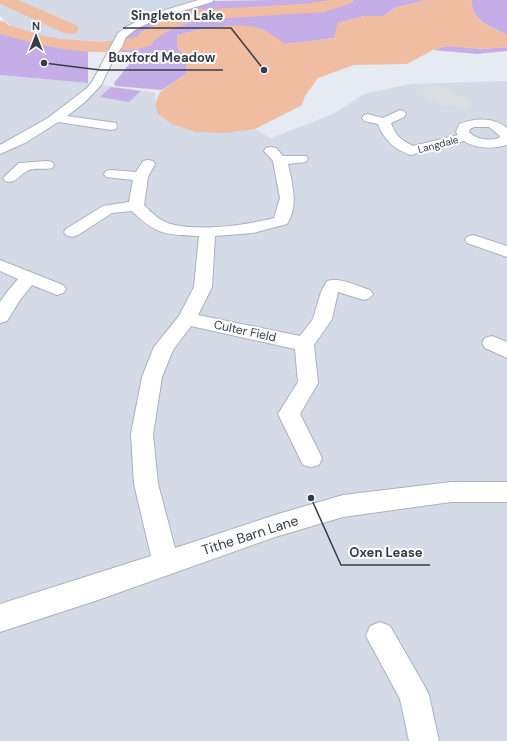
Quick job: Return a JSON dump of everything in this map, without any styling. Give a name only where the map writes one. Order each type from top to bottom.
[{"type":"street","points":[[47,165],[24,166],[1,150],[30,135],[92,89],[97,84],[111,53],[119,42],[143,22],[162,13],[209,0]]},
{"type":"street","points":[[368,118],[384,122],[400,114]]},
{"type":"street","points":[[54,118],[111,126]]},
{"type":"street","name":"Langdale","points":[[384,122],[386,132],[393,139],[425,162]]},
{"type":"street","name":"Langdale","points":[[411,151],[465,137],[480,143],[505,138],[498,127],[489,124],[470,124],[464,127],[462,132],[465,137]]},
{"type":"street","points":[[281,221],[287,198],[275,155],[301,159]]},
{"type":"street","points":[[136,206],[140,177],[148,164]]},
{"type":"street","points":[[10,178],[24,166]]},
{"type":"street","points":[[111,174],[140,177]]},
{"type":"street","points":[[93,201],[108,209]]},
{"type":"street","points":[[136,206],[151,221],[171,230],[207,232],[253,228],[281,221],[298,222]]},
{"type":"street","points":[[72,232],[108,209],[136,206]]},
{"type":"street","points":[[166,564],[146,484],[142,434],[152,377],[164,347],[187,319],[203,287],[207,232]]},
{"type":"street","points":[[473,240],[499,245]]},
{"type":"street","points":[[0,265],[57,289]]},
{"type":"street","points":[[0,317],[13,296],[30,278]]},
{"type":"street","points":[[311,458],[289,414],[308,383],[304,344],[320,326],[326,310],[328,293],[333,285],[364,294]]},
{"type":"street","name":"Culter Field","points":[[187,319],[304,344]]},
{"type":"street","name":"Tithe Barn Lane","points":[[0,618],[166,564],[275,526],[343,506],[451,492],[507,492]]},
{"type":"street","points":[[380,636],[414,695],[424,741]]},
{"type":"shaded area","points":[[0,0],[129,0],[153,13],[119,30],[113,45],[55,42],[16,30],[0,16]]},
{"type":"shaded area","points":[[128,0],[194,0],[153,13]]},
{"type":"shaded area","points":[[422,0],[472,0],[474,13],[478,18],[488,26],[507,35],[507,47],[484,49],[447,46],[433,50],[407,64],[354,65],[318,78],[305,96],[302,105],[255,129],[226,133],[196,132],[172,124],[158,114],[155,104],[160,92],[186,74],[187,58],[177,47],[177,35],[219,26],[241,25],[264,30],[285,44],[334,38],[338,23],[364,16],[384,16],[395,8]]},
{"type":"shaded area","points":[[472,0],[507,0],[507,35],[489,26],[478,18],[472,7]]},
{"type":"shaded area","points":[[215,1],[422,1],[395,8],[384,16],[364,16],[338,23],[335,38],[285,44],[262,29],[206,28],[178,35],[177,47],[187,58],[186,74],[162,90],[115,86],[114,83],[139,52],[120,52],[128,32],[156,18]]},
{"type":"shaded area","points":[[0,32],[9,33],[37,44],[88,50],[88,83],[0,75]]},
{"type":"shaded area","points":[[447,46],[484,49],[507,47],[507,51],[477,54],[433,50]]},
{"type":"shaded area","points":[[0,75],[88,83],[156,93],[155,104],[226,133],[255,129],[271,138],[333,114],[364,94],[410,84],[507,81],[507,741],[0,741]]},
{"type":"shaded area","points":[[431,86],[444,88],[476,103],[461,108],[452,104],[445,106],[414,91]]},
{"type":"shaded area","points":[[111,87],[141,91],[129,102],[100,97]]},
{"type":"waterway","points":[[5,0],[70,29]]},
{"type":"waterway","points":[[0,26],[2,29],[42,41],[103,47],[144,42],[147,36],[172,23],[193,15],[324,7],[346,0]]},
{"type":"place","name":"Buxford Meadow","points":[[44,63]]},
{"type":"place","name":"Singleton Lake","points":[[264,70]]},
{"type":"place","name":"Oxen Lease","points":[[311,498]]}]
